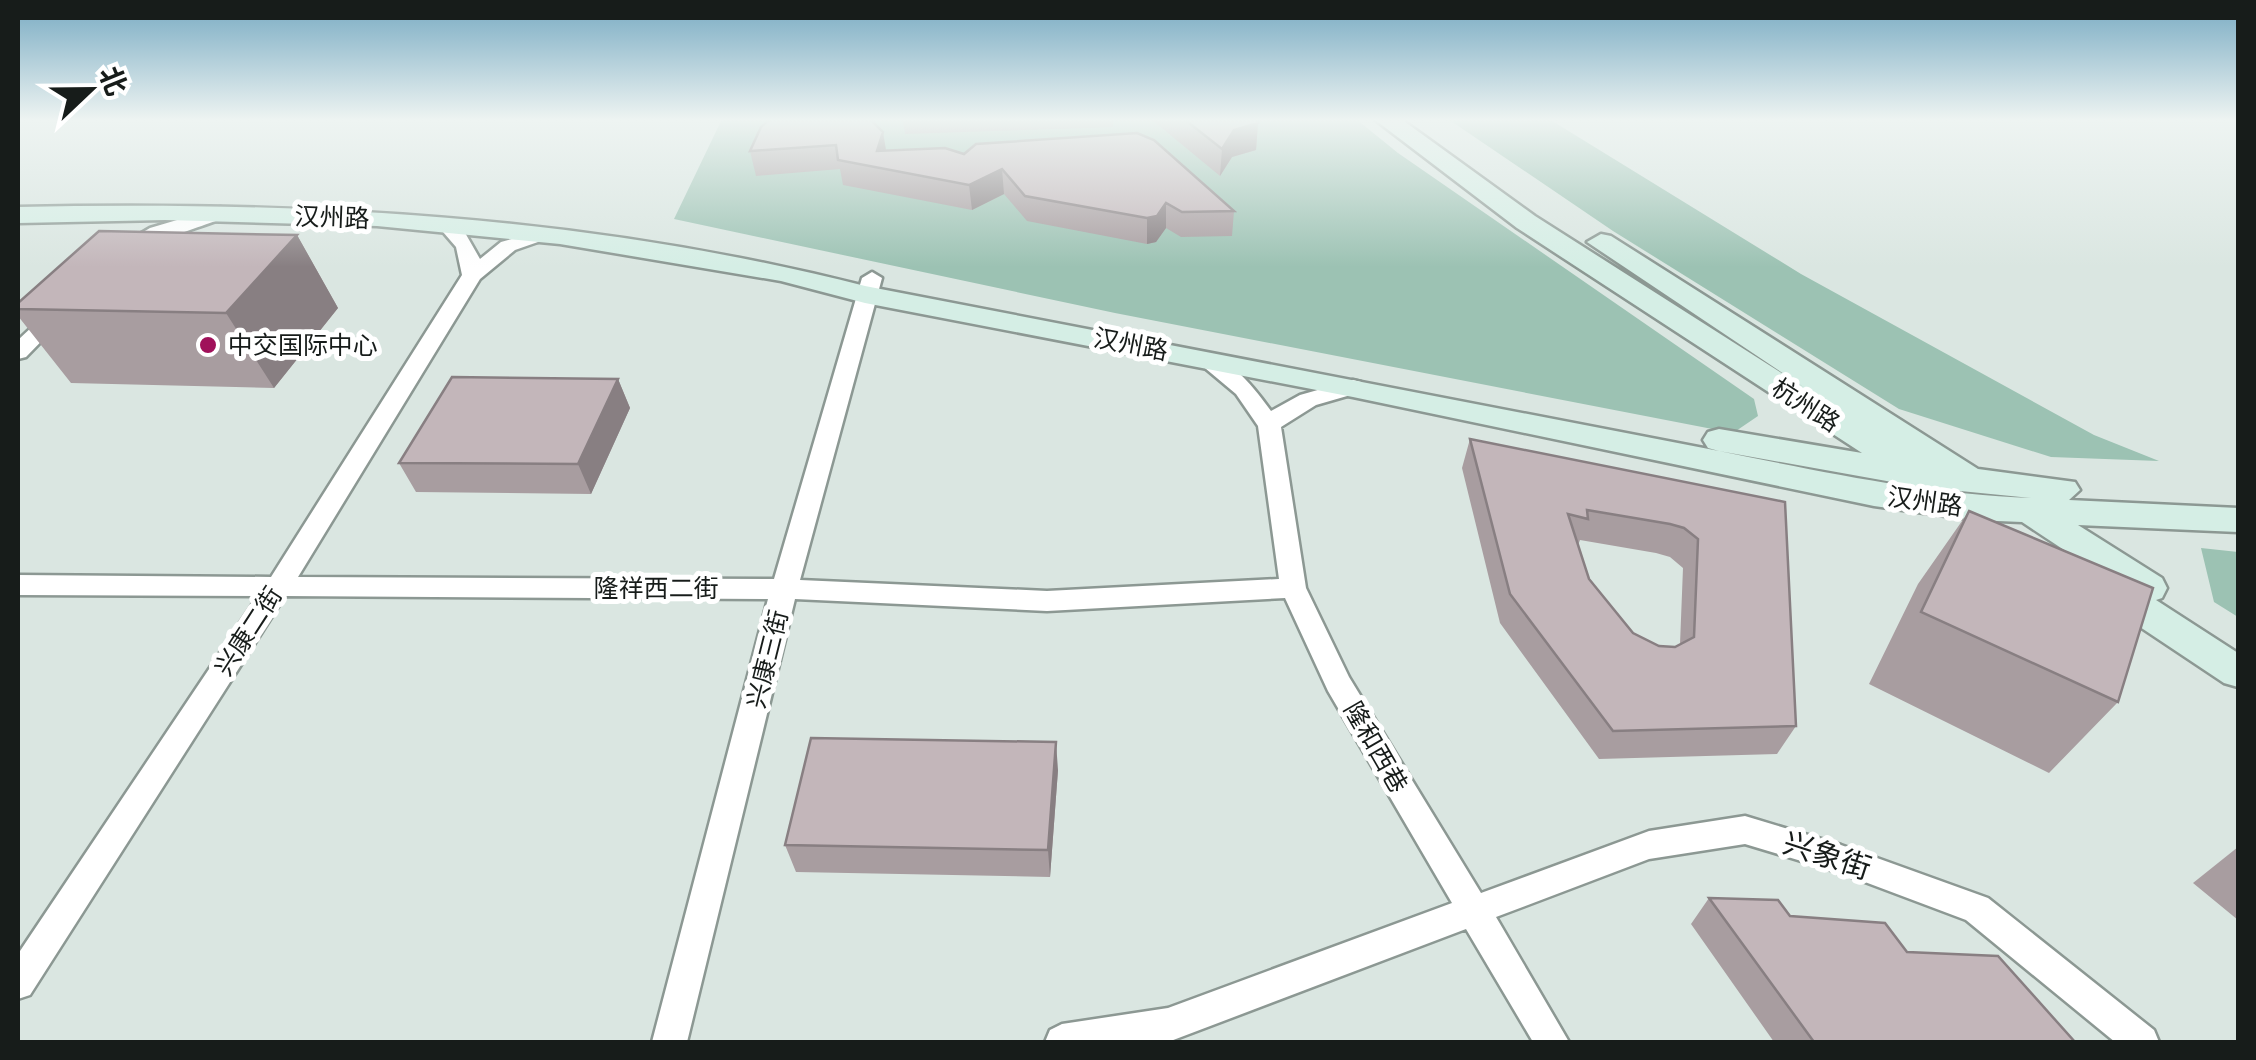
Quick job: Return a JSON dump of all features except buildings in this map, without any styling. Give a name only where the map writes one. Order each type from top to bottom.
[{"type":"main road","name":"杭州路","points":[[1453,168],[1526,222],[1827,419],[1920,474],[2030,511],[2238,644]]},
{"type":"main road","name":"杭州路","points":[[1488,168],[2238,672]]},
{"type":"main road","name":"汉州路","points":[[18,200],[206,198],[498,218],[706,244],[869,286],[1798,480],[1974,495],[2043,489],[2238,496]]},
{"type":"main road","name":"汉州路","points":[[18,215],[107,212],[376,218],[548,235],[869,286],[1920,474]]},
{"type":"main road","points":[[2030,511],[2238,520]]},
{"type":"street","points":[[107,212],[126,221],[122,251],[157,232],[221,213]]},
{"type":"street","points":[[447,225],[457,231],[466,249],[472,276]]},
{"type":"street","name":"兴康二街","points":[[18,983],[278,585],[472,276],[508,246],[548,235]]},
{"type":"street","name":"兴康三街","points":[[669,1042],[784,589],[869,286]]},
{"type":"street","points":[[18,352],[74,298]]},
{"type":"street","points":[[1204,358],[1244,389],[1268,425],[1280,413],[1309,399],[1353,387]]},
{"type":"street","name":"隆和西巷","points":[[1268,425],[1294,588],[1338,682],[1552,1042]]},
{"type":"street","name":"隆祥西二街","points":[[18,585],[784,589],[1046,601],[1294,588]]},
{"type":"street","name":"兴象街","points":[[1062,1042],[1168,1025],[1649,844],[1745,830],[1841,859],[1977,909],[2142,1042]]},
{"type":"green space","points":[[698,168],[1420,168],[1754,399],[1758,416],[1733,433],[1115,313],[674,219]]},
{"type":"green space","points":[[1521,168],[1629,168],[1801,274],[2094,435],[2159,461],[2051,457],[1899,409],[1613,231]]},
{"type":"green space","points":[[2201,548],[2238,552],[2238,617],[2214,602]]},
{"type":"place","name":"中交国际中心","points":[[208,345]]}]
